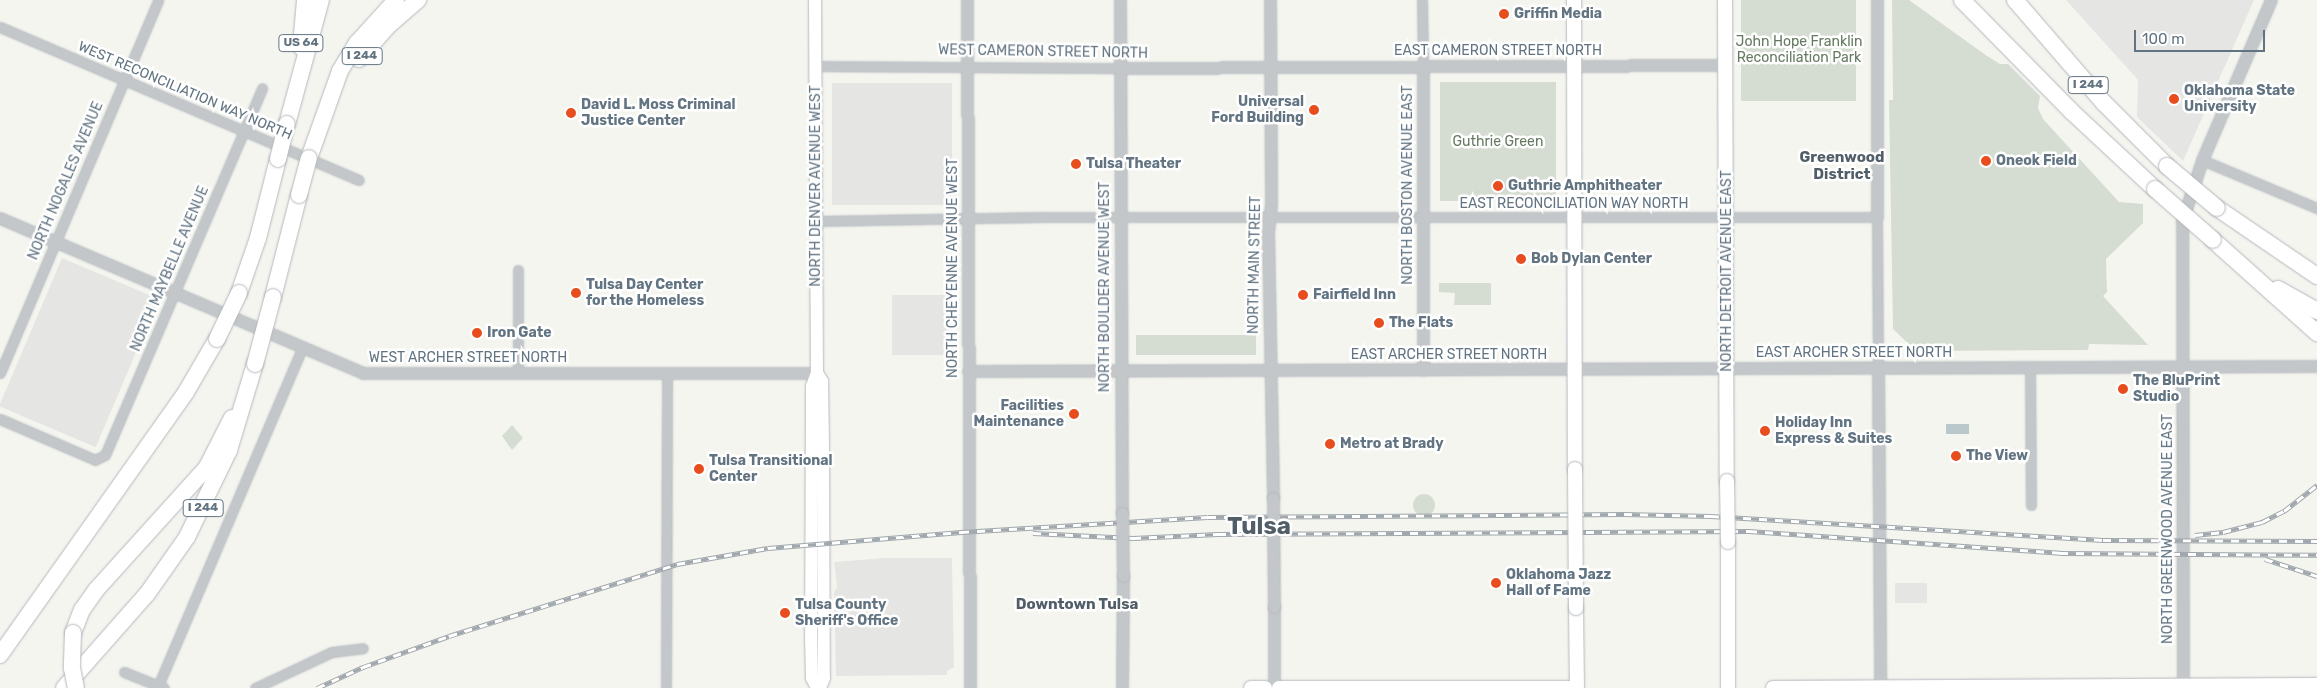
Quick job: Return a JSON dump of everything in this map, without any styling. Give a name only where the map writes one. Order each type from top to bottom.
[{"type":"highway","name":"US 64","points":[[297,86],[305,0]]},
{"type":"highway","points":[[0,655],[186,392],[217,339],[238,293],[255,246],[321,0]]},
{"type":"highway","points":[[319,123],[340,70],[357,43],[396,0]]},
{"type":"highway","name":"I 244","points":[[64,688],[147,594],[187,537],[222,467],[252,380],[319,123],[367,49],[418,0]]},
{"type":"highway","name":"I 244","points":[[1961,0],[2155,189],[2252,275],[2314,323]]},
{"type":"highway","name":"I 244","points":[[2014,0],[2116,116],[2167,166],[2217,208],[2317,276]]},
{"type":"highway","points":[[76,688],[72,668],[73,633],[82,610],[96,590],[207,467],[252,380]]},
{"type":"main road","name":"NORTH DENVER AVENUE WEST","points":[[815,0],[817,373],[822,390],[818,635],[824,678],[818,688]]},
{"type":"main road","points":[[1574,0],[1577,688]]},
{"type":"main road","name":"NORTH DETROIT AVENUE EAST","points":[[1725,0],[1728,688]]},
{"type":"main road","points":[[1773,688],[2317,685]]},
{"type":"main road","points":[[1250,688],[1265,688]]},
{"type":"main road","points":[[1279,688],[1570,688]]},
{"type":"street","name":"NORTH NOGALES AVENUE","points":[[0,374],[158,0]]},
{"type":"street","name":"NORTH CHEYENNE AVENUE WEST","points":[[967,0],[970,688]]},
{"type":"street","name":"NORTH BOULDER AVENUE WEST","points":[[1120,0],[1122,688]]},
{"type":"street","name":"NORTH MAIN STREET","points":[[1270,0],[1274,688]]},
{"type":"street","name":"NORTH BOSTON AVENUE EAST","points":[[1422,0],[1423,370]]},
{"type":"street","points":[[1877,0],[1880,687]]},
{"type":"street","name":"NORTH GREENWOOD AVENUE EAST","points":[[2183,686],[2182,221],[2202,160],[2270,0]]},
{"type":"street","name":"WEST RECONCILIATION WAY NORTH","points":[[0,27],[359,180]]},
{"type":"street","name":"EAST CAMERON STREET NORTH","points":[[1270,69],[1422,66],[1726,65]]},
{"type":"street","name":"WEST CAMERON STREET NORTH","points":[[815,66],[1270,69]]},
{"type":"street","name":"NORTH MAYBELLE AVENUE","points":[[0,419],[93,459],[101,459],[175,294],[262,88]]},
{"type":"street","points":[[2202,160],[2317,208]]},
{"type":"street","points":[[815,221],[967,218],[1270,217]]},
{"type":"street","name":"EAST RECONCILIATION WAY NORTH","points":[[1270,217],[1877,217]]},
{"type":"street","name":"WEST ARCHER STREET NORTH","points":[[0,218],[363,373],[817,373]]},
{"type":"street","points":[[518,270],[518,374]]},
{"type":"street","points":[[124,672],[161,687],[220,538],[302,348]]},
{"type":"street","name":"EAST ARCHER STREET NORTH","points":[[1271,370],[2317,366]]},
{"type":"street","points":[[2030,368],[2031,505]]},
{"type":"street","points":[[968,372],[1271,370]]},
{"type":"street","points":[[666,688],[667,373]]},
{"type":"street","points":[[255,688],[332,652],[363,648]]},
{"type":"shaded area","name":"Oklahoma State University","points":[[2066,0],[2254,0],[2183,161],[2137,117],[2138,80]]},
{"type":"shaded area","points":[[832,83],[952,83],[952,205],[832,205]]},
{"type":"shaded area","points":[[62,258],[159,299],[96,447],[0,407]]},
{"type":"shaded area","points":[[892,295],[952,295],[952,355],[892,355]]},
{"type":"shaded area","points":[[1946,424],[1969,424],[1969,434],[1946,434]]},
{"type":"shaded area","points":[[884,558],[952,558],[954,667],[947,671],[947,675],[836,676],[834,592],[837,587],[834,562]]},
{"type":"shaded area","points":[[1895,583],[1927,583],[1927,603],[1895,603]]},
{"type":"green space","name":"John Hope Franklin Reconciliation Park","points":[[1741,0],[1856,0],[1856,101],[1741,101]]},
{"type":"green space","name":"Oneok Field","points":[[1892,0],[1909,0],[1987,56],[2000,64],[2008,64],[2040,96],[2038,108],[2043,119],[2119,202],[2143,204],[2143,223],[2106,259],[2107,292],[2103,296],[2148,345],[2089,344],[2088,350],[1916,351],[1893,329],[1889,100],[1893,100]]},
{"type":"green space","name":"Guthrie Green","points":[[1440,82],[1556,82],[1556,201],[1440,201]]},
{"type":"green space","points":[[1439,283],[1491,283],[1491,305],[1454,305],[1455,293],[1439,292]]},
{"type":"green space","points":[[1136,335],[1256,335],[1256,355],[1136,355]]},
{"type":"green space","points":[[512,425],[523,438],[512,450],[502,436]]},
{"type":"green space","points":[[1424,494],[1432,497],[1435,505],[1432,513],[1424,516],[1416,513],[1413,505],[1416,497]]},
{"type":"railway","points":[[2195,535],[2223,532],[2262,522],[2284,511],[2317,485]]},
{"type":"railway","points":[[317,688],[363,667],[449,636],[677,564],[768,548],[961,532],[1208,517],[1624,514],[1711,516],[2103,540],[2317,541]]},
{"type":"railway","points":[[1033,533],[1133,538],[1218,534],[1749,531],[2060,553],[2317,555]]},
{"type":"railway","points":[[2265,559],[2317,576]]},
{"type":"place","name":"Griffin Media","points":[[1504,14]]},
{"type":"place","name":"Oklahoma State University","points":[[2174,99]]},
{"type":"place","name":"Universal Ford Building","points":[[1314,110]]},
{"type":"place","name":"David L. Moss Criminal Justice Center","points":[[571,113]]},
{"type":"place","name":"Oneok Field","points":[[1986,161]]},
{"type":"place","name":"Tulsa Theater","points":[[1076,164]]},
{"type":"place","name":"Guthrie Amphitheater","points":[[1498,186]]},
{"type":"place","name":"Bob Dylan Center","points":[[1521,259]]},
{"type":"place","name":"Tulsa Day Center for the Homeless","points":[[576,293]]},
{"type":"place","name":"Fairfield Inn","points":[[1303,295]]},
{"type":"place","name":"The Flats","points":[[1379,323]]},
{"type":"place","name":"Iron Gate","points":[[477,333]]},
{"type":"place","name":"The BluPrint Studio","points":[[2123,389]]},
{"type":"place","name":"Facilities Maintenance","points":[[1074,414]]},
{"type":"place","name":"Holiday Inn Express & Suites","points":[[1765,431]]},
{"type":"place","name":"Metro at Brady","points":[[1330,444]]},
{"type":"place","name":"The View","points":[[1956,456]]},
{"type":"place","name":"Tulsa Transitional Center","points":[[699,469]]},
{"type":"place","name":"Oklahoma Jazz Hall of Fame","points":[[1496,583]]},
{"type":"place","name":"Tulsa County Sheriff's Office","points":[[785,613]]},
{"type":"district","name":"Greenwood District","points":[[1842,166]]},
{"type":"district","name":"Tulsa","points":[[1259,527]]},
{"type":"district","name":"Downtown Tulsa","points":[[1077,605]]}]
